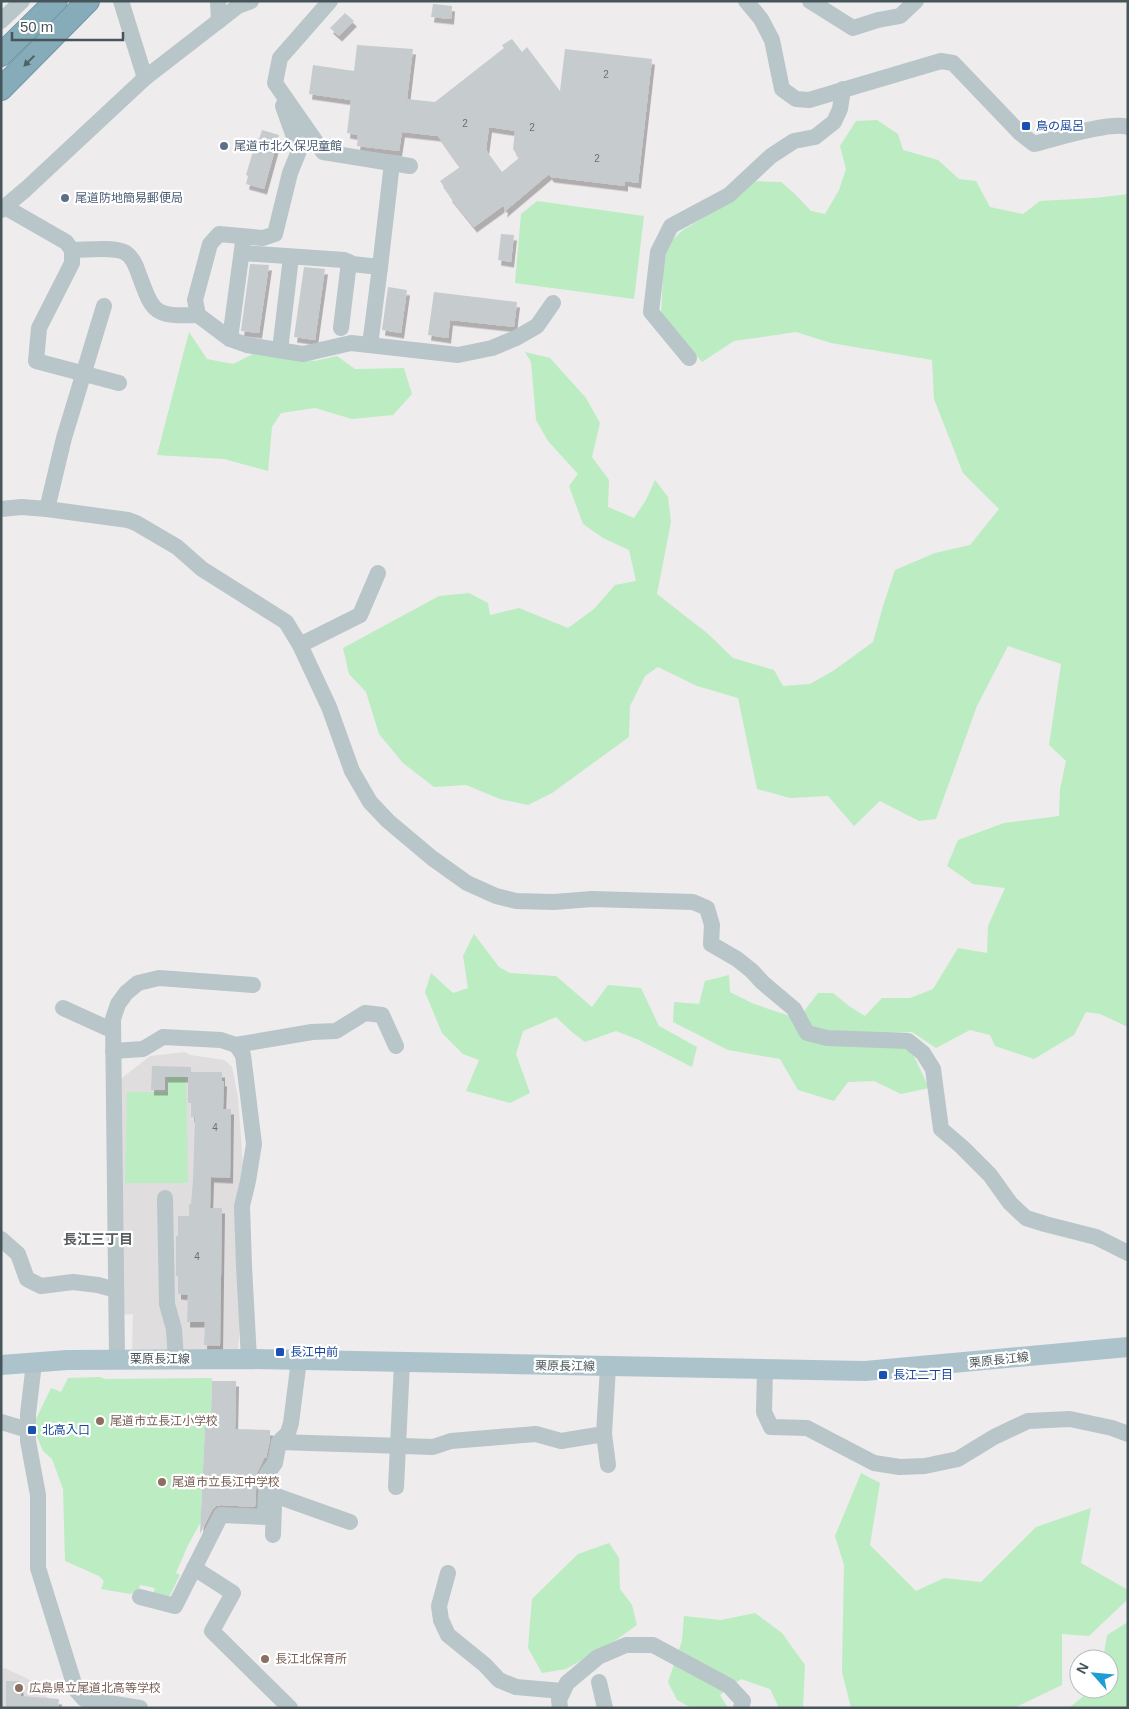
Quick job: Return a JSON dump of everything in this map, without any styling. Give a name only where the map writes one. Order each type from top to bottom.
[{"type":"highway","points":[[1,55],[56,1]]},
{"type":"highway","points":[[1,89],[88,1]]},
{"type":"main road","name":"栗原長江線","points":[[1,1365],[117,1359],[249,1359],[865,1371],[1128,1347]]},
{"type":"street","points":[[1,21],[22,1]]},
{"type":"street","points":[[121,1],[145,78]]},
{"type":"street","points":[[218,1],[219,21]]},
{"type":"street","points":[[119,383],[36,362],[39,328],[72,263],[72,250],[66,242],[3,208],[26,189],[145,78],[238,6],[251,1]]},
{"type":"street","points":[[330,1],[280,58],[275,83],[323,152],[410,166]]},
{"type":"street","points":[[746,1],[761,18],[772,40],[782,89],[796,99],[809,100],[941,61],[953,63],[1020,133],[1034,144],[1100,128],[1128,127]]},
{"type":"street","points":[[810,1],[853,28],[878,20],[900,16],[916,1]]},
{"type":"street","points":[[690,358],[651,312],[658,252],[671,226],[729,195],[771,156],[794,141],[815,137],[834,122],[840,109],[843,89]]},
{"type":"street","points":[[243,244],[275,234],[290,173],[298,151],[283,106],[286,100]]},
{"type":"street","points":[[370,345],[392,163]]},
{"type":"street","points":[[198,315],[195,300],[210,244],[219,234],[243,244],[291,257],[344,260],[380,267]]},
{"type":"street","points":[[230,339],[243,244]]},
{"type":"street","points":[[72,250],[114,250],[126,253],[135,264],[150,304],[158,311],[172,316],[198,315],[230,339],[248,345],[303,354],[351,343],[458,355],[492,348],[516,338],[537,326],[553,303]]},
{"type":"street","points":[[280,350],[291,257]]},
{"type":"street","points":[[341,328],[349,262]]},
{"type":"street","points":[[47,509],[64,438],[104,306]]},
{"type":"street","points":[[1,509],[22,507],[47,509],[128,520],[177,547],[202,569],[286,622],[300,645],[329,707],[352,771],[370,802],[388,821],[432,858],[467,883],[496,896],[516,901],[554,902],[592,899],[693,902],[707,908],[712,925],[711,944],[752,971],[794,1009],[807,1033],[827,1038],[908,1041],[924,1053],[933,1069],[941,1129],[962,1147],[990,1176],[1010,1203],[1026,1218],[1096,1237],[1128,1253]]},
{"type":"street","points":[[300,645],[360,615],[378,574]]},
{"type":"street","points":[[117,1359],[113,1019],[118,1004],[126,993],[138,983],[159,978],[252,985]]},
{"type":"street","points":[[63,1008],[107,1028],[113,1027]]},
{"type":"street","points":[[113,1052],[143,1049],[163,1036],[221,1040],[236,1045],[312,1032],[336,1031],[365,1013],[382,1015],[396,1046]]},
{"type":"street","points":[[236,1045],[243,1055],[254,1144],[242,1206],[249,1359]]},
{"type":"street","points":[[165,1198],[167,1304],[174,1329],[176,1360]]},
{"type":"street","points":[[1,1239],[18,1254],[27,1279],[41,1286],[73,1282],[98,1285],[116,1290]]},
{"type":"street","points":[[273,1534],[275,1463],[278,1442],[288,1433],[291,1423],[299,1360]]},
{"type":"street","points":[[34,1363],[28,1414],[28,1441],[38,1494],[38,1568],[76,1690],[84,1699],[140,1708]]},
{"type":"street","points":[[396,1487],[402,1363]]},
{"type":"street","points":[[608,1367],[604,1434],[608,1465]]},
{"type":"street","points":[[765,1370],[764,1412],[771,1427],[808,1428],[874,1463],[900,1467],[925,1466],[958,1458],[994,1437],[1028,1421],[1070,1419],[1112,1428],[1128,1434]]},
{"type":"street","points":[[1,1422],[28,1430]]},
{"type":"street","points":[[278,1442],[433,1447],[451,1441],[536,1434],[561,1441],[604,1434]]},
{"type":"street","points":[[140,1597],[175,1606],[222,1515],[266,1517],[268,1474],[275,1463]]},
{"type":"street","points":[[274,1494],[350,1522]]},
{"type":"street","points":[[194,1568],[233,1594],[212,1630],[290,1708]]},
{"type":"street","points":[[448,1573],[439,1606],[440,1620],[448,1635],[485,1665],[499,1680],[516,1687],[562,1691]]},
{"type":"street","points":[[560,1708],[559,1700],[567,1683],[598,1657],[626,1645],[653,1645],[729,1686],[743,1701],[741,1708]]},
{"type":"street","points":[[599,1682],[605,1708]]},
{"type":"shaded area","points":[[185,1052],[190,1055],[224,1060],[228,1063],[232,1067],[238,1097],[244,1179],[241,1311],[238,1350],[132,1350],[133,1314],[119,1315],[117,1082],[150,1056]]},
{"type":"shaded area","name":"広島県立尾道北高等学校","points":[[5,1668],[30,1680],[48,1698],[47,1708],[1,1708],[1,1669]]},
{"type":"green space","points":[[877,120],[898,134],[903,150],[938,160],[959,179],[976,181],[990,207],[1023,214],[1040,201],[1128,194],[1128,1027],[1100,1014],[1086,1012],[1074,1035],[1034,1059],[995,1046],[990,1035],[970,1030],[936,1048],[912,1032],[823,1033],[807,1025],[802,1014],[818,993],[833,993],[865,1016],[882,998],[910,998],[933,989],[958,948],[987,953],[988,926],[1005,888],[973,884],[947,866],[958,840],[1004,823],[1059,816],[1060,789],[1066,761],[1049,745],[1061,664],[1008,646],[977,706],[936,819],[919,821],[880,801],[854,826],[828,796],[790,798],[757,789],[738,698],[697,686],[658,667],[645,676],[630,706],[629,737],[552,793],[528,805],[500,799],[466,785],[434,787],[403,763],[379,734],[366,692],[349,674],[343,648],[439,596],[469,593],[488,603],[490,615],[519,608],[568,628],[594,609],[615,585],[636,581],[629,550],[603,538],[583,524],[569,486],[578,474],[548,441],[536,420],[531,362],[525,352],[550,358],[586,398],[600,423],[592,457],[609,480],[608,507],[634,518],[646,500],[655,480],[668,497],[671,522],[657,594],[707,633],[733,658],[774,670],[783,686],[810,684],[833,671],[873,642],[895,570],[935,553],[970,545],[999,509],[963,473],[934,399],[932,360],[831,343],[796,332],[734,341],[702,362],[661,315],[663,274],[667,245],[683,230],[713,212],[745,181],[781,182],[811,211],[825,214],[839,190],[846,169],[840,146],[856,121]]},
{"type":"green space","points":[[537,201],[644,216],[634,299],[515,283],[521,214]]},
{"type":"green space","points":[[189,332],[207,359],[233,364],[255,353],[315,361],[337,356],[355,369],[404,368],[412,394],[393,415],[352,419],[315,408],[281,413],[272,427],[268,471],[224,459],[157,455]]},
{"type":"green space","points":[[474,934],[499,967],[510,973],[556,976],[592,1007],[608,985],[641,988],[659,1026],[697,1047],[692,1067],[639,1040],[616,1031],[585,1042],[556,1017],[523,1031],[516,1054],[530,1093],[510,1103],[466,1091],[479,1060],[463,1054],[442,1033],[425,992],[431,973],[453,993],[468,988],[463,956]]},
{"type":"green space","points":[[729,975],[730,992],[754,1004],[790,1016],[801,1035],[903,1046],[914,1056],[929,1088],[901,1094],[874,1081],[848,1082],[834,1101],[798,1090],[780,1059],[728,1050],[673,1022],[674,1002],[699,1004],[705,981]]},
{"type":"green space","points":[[168,1077],[186,1077],[188,1183],[125,1183],[127,1092],[168,1092]]},
{"type":"green space","name":"尾道市立長江中学校","points":[[100,1377],[105,1379],[212,1378],[211,1417],[206,1417],[205,1428],[201,1510],[207,1511],[188,1545],[176,1573],[180,1575],[169,1597],[153,1594],[155,1588],[140,1585],[139,1590],[130,1594],[101,1589],[104,1581],[99,1576],[65,1561],[63,1489],[52,1459],[43,1451],[37,1437],[36,1419],[51,1388],[61,1392],[68,1378]]},
{"type":"green space","points":[[861,1473],[880,1483],[870,1545],[916,1591],[944,1578],[981,1582],[1036,1527],[1091,1508],[1081,1563],[1128,1590],[1128,1599],[1089,1636],[1062,1634],[1062,1685],[1014,1708],[851,1708],[842,1672],[844,1565],[835,1536]]},
{"type":"green space","points":[[609,1543],[619,1558],[620,1589],[632,1605],[637,1625],[612,1643],[566,1669],[542,1673],[528,1648],[532,1599],[578,1554]]},
{"type":"green space","points":[[755,1613],[782,1633],[805,1665],[803,1708],[779,1708],[770,1689],[741,1679],[720,1695],[728,1708],[692,1708],[677,1700],[668,1682],[682,1641],[684,1616],[721,1620]]},
{"type":"green space","points":[[1128,1622],[1128,1708],[1069,1708],[1080,1699],[1119,1699],[1119,1649],[1105,1649],[1107,1635]]},
{"type":"building","points":[[433,4],[452,6],[451,19],[431,17]]},
{"type":"building","points":[[345,13],[354,21],[339,36],[330,28]]},
{"type":"building","points":[[512,39],[522,52],[527,47],[560,91],[565,49],[652,59],[638,183],[625,181],[625,186],[551,177],[549,174],[504,212],[505,208],[503,206],[474,227],[449,196],[440,181],[460,167],[438,136],[402,132],[399,151],[357,146],[358,135],[347,133],[351,100],[309,94],[313,65],[354,71],[357,45],[413,49],[407,99],[435,102],[504,48],[502,45]],"holes":[[[489,127],[515,131],[513,149],[519,158],[502,172],[486,150]]]},
{"type":"building","points":[[262,130],[279,135],[264,189],[246,184],[248,176],[246,175],[257,138],[259,139]]},
{"type":"building","points":[[501,234],[514,235],[511,262],[498,260]]},
{"type":"building","points":[[250,264],[269,265],[259,333],[241,331]]},
{"type":"building","points":[[304,267],[325,269],[315,340],[294,337]]},
{"type":"building","points":[[388,287],[407,290],[401,333],[382,330]]},
{"type":"building","points":[[434,292],[517,302],[514,327],[450,320],[448,338],[428,335]]},
{"type":"building","points":[[152,1066],[191,1067],[191,1072],[222,1072],[222,1081],[224,1081],[223,1109],[231,1109],[230,1178],[211,1177],[210,1208],[222,1208],[220,1346],[204,1345],[205,1322],[187,1322],[188,1295],[178,1294],[176,1236],[178,1236],[178,1216],[189,1216],[193,1180],[195,1117],[191,1117],[191,1103],[188,1103],[188,1077],[165,1077],[165,1090],[151,1090]]},
{"type":"building","points":[[212,1381],[236,1381],[235,1429],[270,1430],[270,1439],[266,1458],[264,1458],[257,1473],[255,1507],[216,1506],[200,1534],[205,1427],[206,1416],[211,1417]]},
{"type":"building","points":[[6,1681],[20,1681],[21,1696],[59,1699],[58,1708],[6,1708]]},
{"type":"place","name":"鳥の風呂","points":[[1026,126]]},
{"type":"place","name":"尾道市北久保児童館","points":[[224,146]]},
{"type":"place","name":"尾道防地簡易郵便局","points":[[65,198]]},
{"type":"place","name":"長江中前","points":[[280,1352]]},
{"type":"place","name":"長江二丁目","points":[[883,1375]]},
{"type":"place","name":"尾道市立長江小学校","points":[[100,1421]]},
{"type":"place","name":"北高入口","points":[[32,1430]]},
{"type":"place","name":"尾道市立長江中学校","points":[[162,1482]]},
{"type":"place","name":"長江北保育所","points":[[265,1659]]},
{"type":"place","name":"広島県立尾道北高等学校","points":[[19,1688]]},
{"type":"district","name":"長江三丁目","points":[[98,1239]]}]
